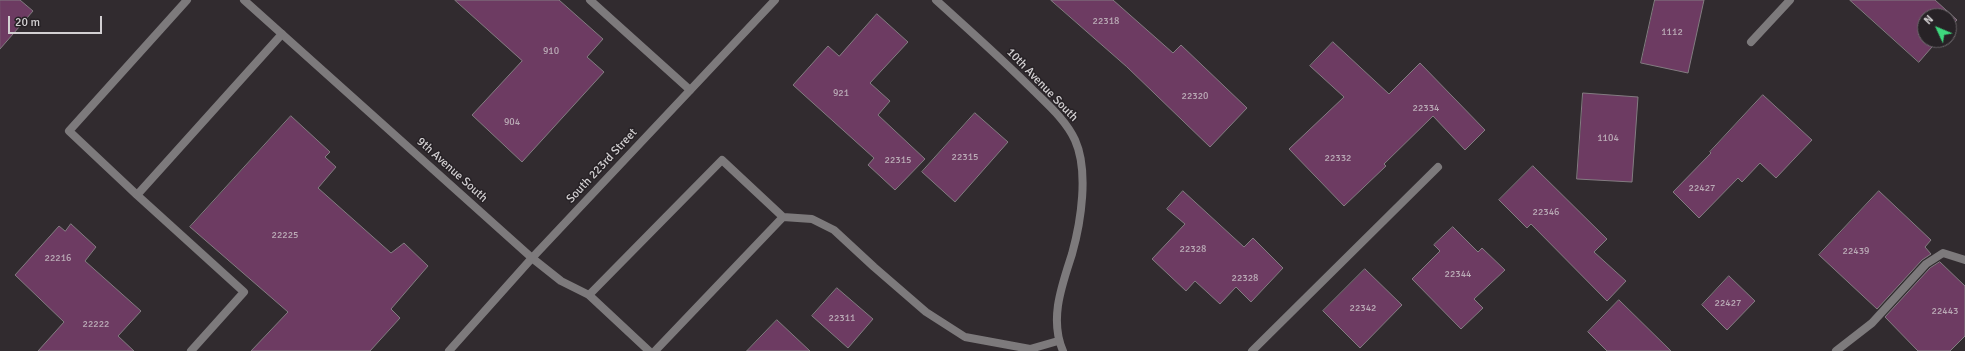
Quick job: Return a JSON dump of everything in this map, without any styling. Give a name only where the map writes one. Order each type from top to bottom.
[{"type":"street","points":[[186,0],[68,132],[244,292],[191,351]]},
{"type":"street","name":"9th Avenue South","points":[[244,0],[532,258],[561,281],[589,296],[649,351]]},
{"type":"street","points":[[590,0],[690,90]]},
{"type":"street","name":"South 223rd Street","points":[[450,351],[532,258],[775,0]]},
{"type":"street","name":"10th Avenue South","points":[[936,0],[1040,96],[1059,117],[1075,140],[1080,154],[1082,189],[1076,240],[1058,304],[1056,320],[1058,341],[1063,351]]},
{"type":"street","points":[[1751,42],[1790,0]]},
{"type":"street","points":[[136,195],[282,34]]},
{"type":"street","points":[[589,296],[722,160],[783,218],[812,219],[834,230],[926,312],[965,337],[1030,349],[1058,341]]},
{"type":"street","points":[[1252,351],[1438,167]]},
{"type":"street","points":[[655,351],[783,218]]},
{"type":"street","points":[[1836,351],[1872,323],[1926,264],[1943,254],[1965,260]]},
{"type":"building","points":[[0,0],[20,0],[33,11],[0,49]]},
{"type":"building","points":[[455,0],[559,0],[603,39],[587,57],[604,72],[522,162],[472,115],[522,61]]},
{"type":"building","points":[[1051,0],[1113,0],[1173,53],[1181,45],[1247,108],[1210,147],[1127,67]]},
{"type":"building","points":[[1655,0],[1704,0],[1688,73],[1641,63]]},
{"type":"building","points":[[1850,0],[1935,0],[1944,8],[1917,8],[1917,48],[1931,48],[1919,62]]},
{"type":"building","points":[[877,14],[908,42],[870,83],[890,101],[878,115],[925,159],[895,190],[868,165],[874,158],[793,85],[828,46],[839,56]]},
{"type":"building","points":[[1333,42],[1389,94],[1420,63],[1485,130],[1465,150],[1433,116],[1384,164],[1386,166],[1344,206],[1289,149],[1344,97],[1310,66]]},
{"type":"building","points":[[1583,93],[1638,97],[1632,182],[1577,179]]},
{"type":"building","points":[[1763,95],[1812,140],[1776,178],[1760,163],[1742,182],[1738,178],[1699,218],[1673,192],[1711,153],[1710,152]]},
{"type":"building","points":[[975,113],[1008,142],[955,202],[922,172]]},
{"type":"building","points":[[291,116],[330,152],[325,157],[336,167],[318,188],[391,253],[404,243],[428,266],[391,309],[400,318],[370,351],[251,351],[288,312],[190,227]]},
{"type":"building","points":[[1533,166],[1607,239],[1594,252],[1626,281],[1607,301],[1531,224],[1527,228],[1499,200]]},
{"type":"building","points":[[1183,191],[1244,247],[1253,238],[1283,268],[1251,302],[1236,287],[1220,304],[1195,281],[1186,291],[1152,259],[1185,224],[1167,209]]},
{"type":"building","points":[[1879,191],[1931,240],[1925,247],[1931,254],[1922,260],[1877,309],[1819,255]]},
{"type":"building","points":[[71,224],[96,247],[85,261],[141,311],[118,336],[134,351],[38,351],[64,322],[15,275],[59,226],[65,231]]},
{"type":"building","points":[[1453,227],[1478,252],[1482,248],[1505,270],[1474,299],[1483,308],[1461,329],[1412,279],[1440,251],[1434,245]]},
{"type":"building","points":[[1940,262],[1965,286],[1965,336],[1950,351],[1918,351],[1885,317],[1930,268]]},
{"type":"building","points":[[1365,269],[1402,305],[1360,348],[1323,311]]},
{"type":"building","points":[[1729,276],[1755,301],[1727,330],[1702,305]]},
{"type":"building","points":[[837,288],[873,319],[848,348],[812,316]]},
{"type":"building","points":[[1619,300],[1671,351],[1607,351],[1588,332]]},
{"type":"building","points":[[777,320],[810,351],[747,351]]}]
